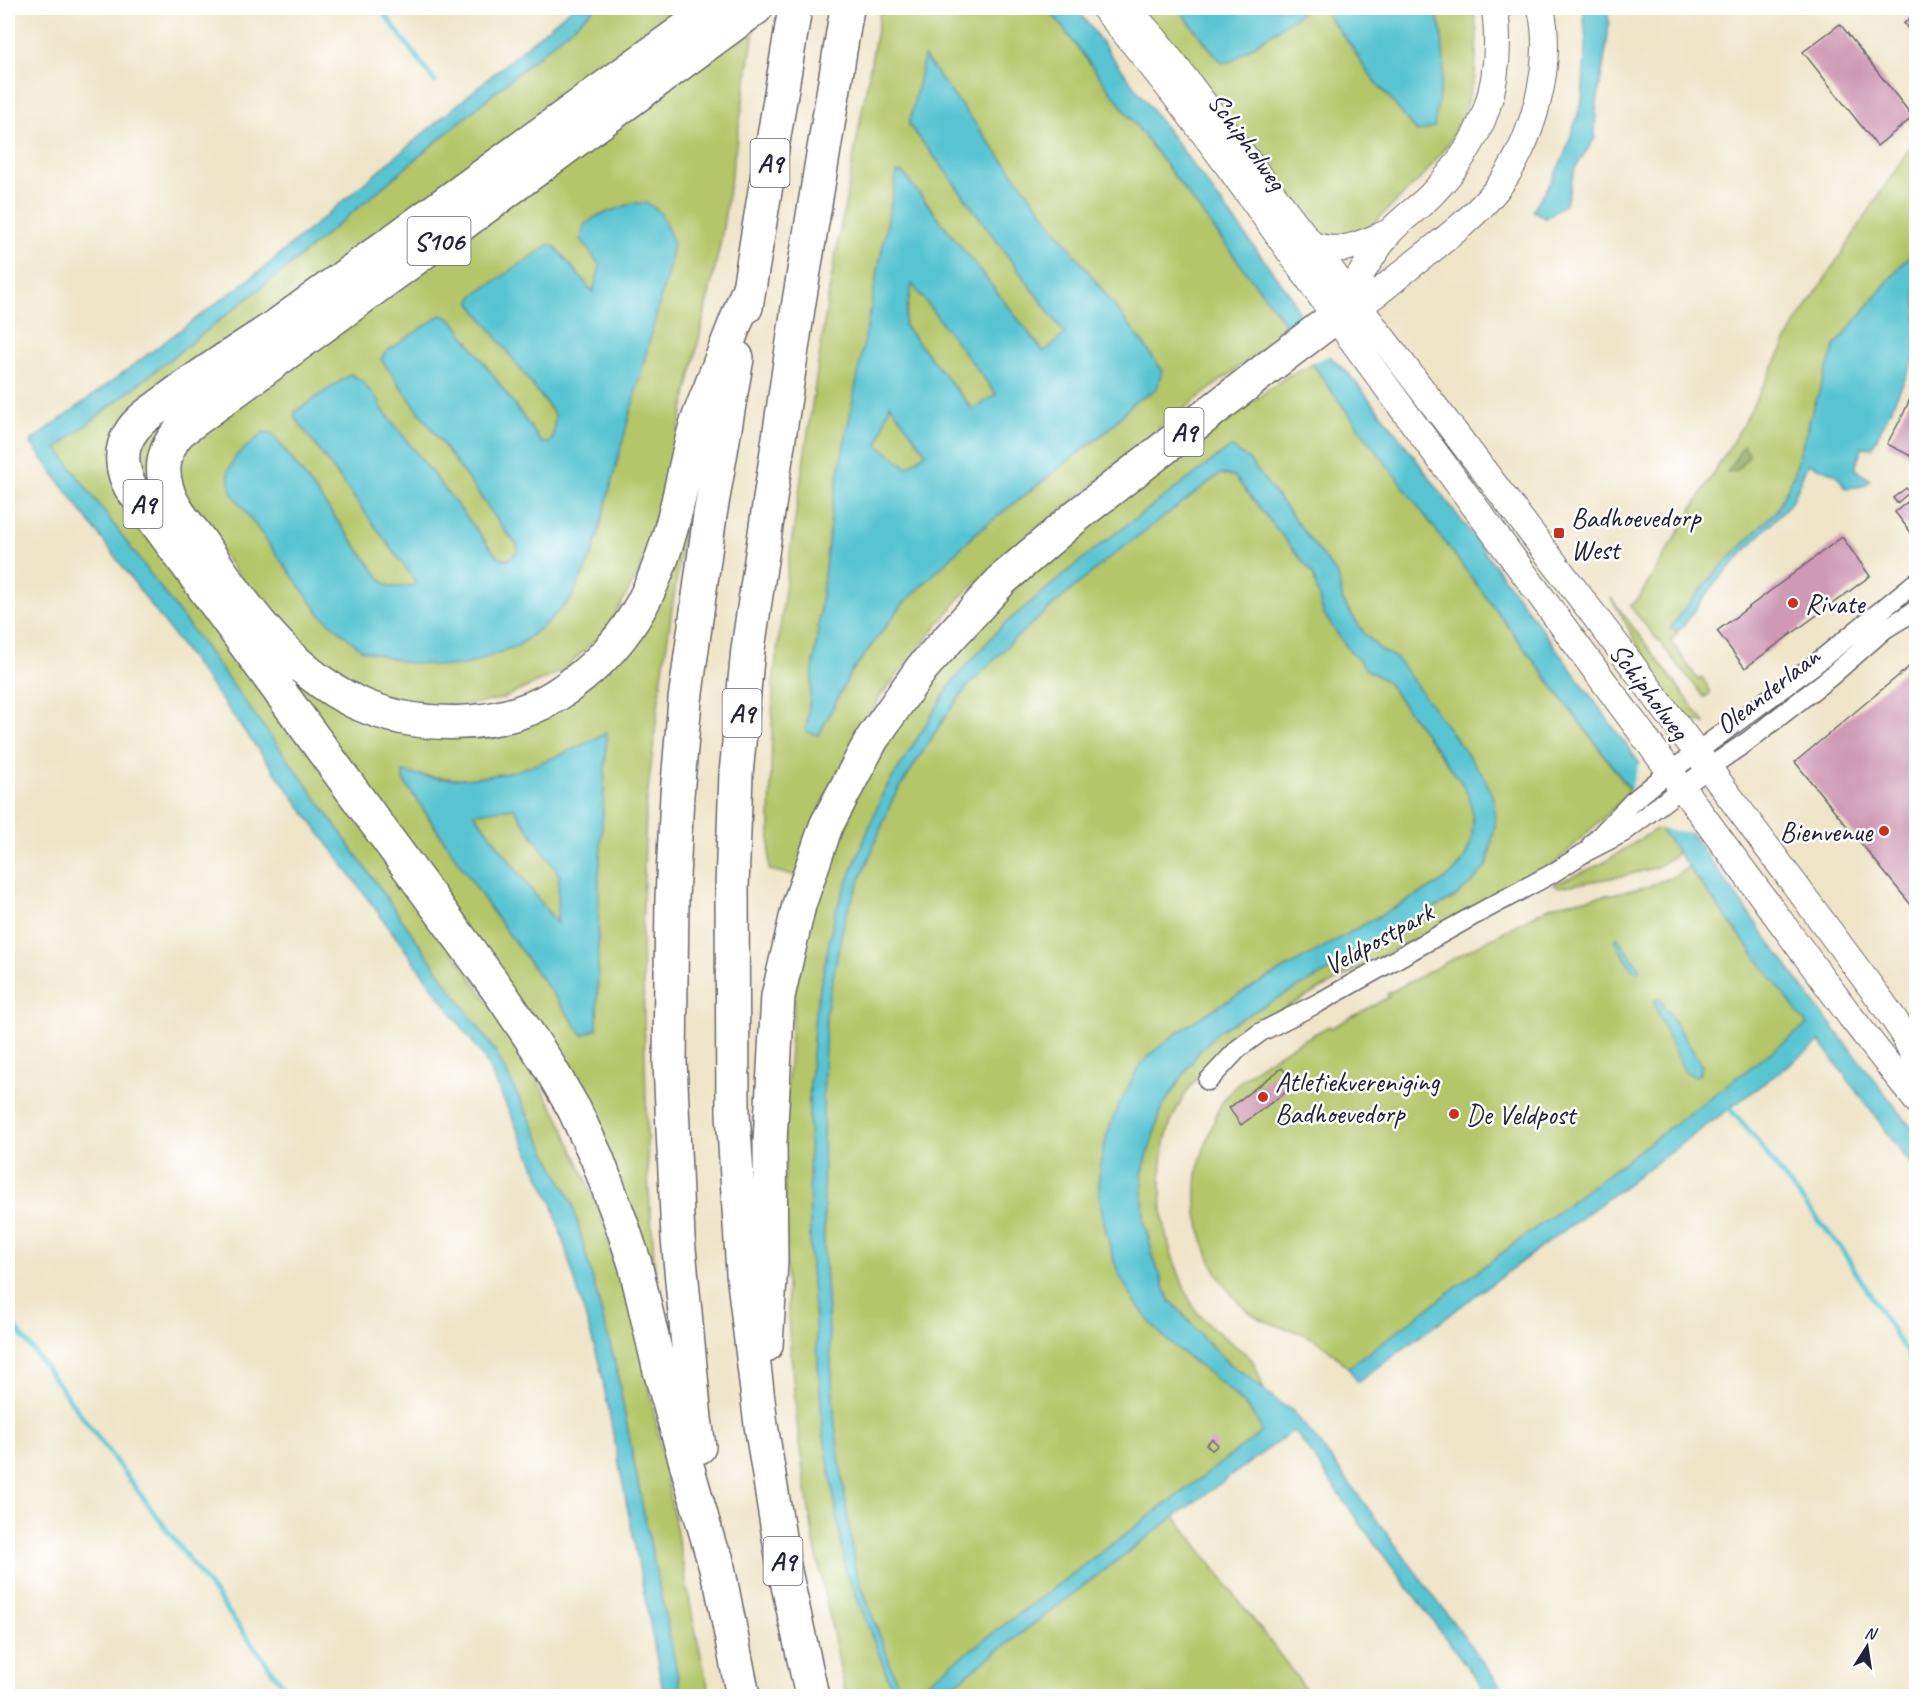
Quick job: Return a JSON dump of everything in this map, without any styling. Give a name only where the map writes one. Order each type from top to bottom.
[{"type":"highway","name":"S106","points":[[179,432],[691,39],[714,8]]},
{"type":"highway","name":"S106","points":[[238,351],[691,39],[756,8]]},
{"type":"highway","name":"A9","points":[[743,1696],[719,1579],[695,1419],[678,1238],[670,1062],[672,898],[685,700],[710,515],[795,8]]},
{"type":"highway","name":"A9","points":[[812,1696],[783,1562],[761,1425],[742,1274],[733,1113],[732,887],[736,774],[750,637],[798,308],[847,8]]},
{"type":"highway","name":"A9","points":[[179,432],[170,443],[165,455],[164,477],[169,496],[227,581],[273,640],[301,667],[328,687],[353,701],[373,710],[406,719],[442,723],[488,719],[510,714],[534,707],[555,696],[583,676],[610,651],[639,610],[659,569],[695,428],[750,285]]},
{"type":"highway","name":"A9","points":[[761,1425],[771,1262],[770,1142],[778,996],[799,905],[826,826],[872,739],[922,668],[1003,579],[1079,514],[1343,310]]},
{"type":"highway","name":"A9","points":[[238,351],[199,376],[134,427],[124,445],[123,454],[128,481],[501,994],[546,1061],[574,1109],[597,1158],[635,1264],[659,1367],[719,1579]]},
{"type":"main road","name":"Schipholweg","points":[[1104,8],[1149,61],[1290,252],[1343,310],[1632,665],[1882,1002],[1902,1031],[1917,1061]]},
{"type":"main road","name":"Schipholweg","points":[[1127,8],[1154,38],[1311,244],[1343,310],[1671,784],[1917,1100]]},
{"type":"main road","points":[[1343,310],[1390,232],[1428,198],[1456,167],[1480,125],[1491,94],[1497,66],[1498,39],[1495,8]]},
{"type":"main road","points":[[1343,310],[1466,220],[1496,190],[1506,176],[1521,147],[1538,101],[1544,52],[1541,8]]},
{"type":"main road","points":[[1311,244],[1344,249],[1390,232]]},
{"type":"street","name":"Oleanderlaan","points":[[1701,760],[1814,665],[1916,572]]},
{"type":"street","name":"Oleanderlaan","points":[[1701,760],[1748,741],[1829,678],[1885,629],[1917,610]]},
{"type":"street","points":[[1671,784],[1701,760]]},
{"type":"street","name":"Veldpostpark","points":[[1584,853],[1632,802],[1671,784]]},
{"type":"street","name":"Veldpostpark","points":[[1208,1081],[1239,1048],[1261,1032],[1318,1003],[1623,833],[1643,817],[1671,784]]},
{"type":"green space","points":[[595,8],[686,8],[213,358],[110,452],[505,1027],[560,1120],[598,1206],[644,1358],[694,1624],[710,1696],[682,1696],[615,1363],[572,1202],[495,1051],[57,448],[290,265]]},
{"type":"green space","points":[[881,8],[1048,8],[1289,329],[1165,423],[963,594],[881,695],[825,797],[797,876],[769,870],[773,683],[829,291]],"holes":[[[925,57],[1157,389],[1134,402],[1108,430],[975,534],[902,605],[850,674],[819,735],[806,731],[832,508],[903,173],[1044,353],[1065,334],[909,125]]]},
{"type":"green space","points":[[1135,8],[1178,8],[1213,53],[1232,61],[1308,8],[1323,8],[1364,67],[1417,132],[1442,34],[1435,8],[1473,8],[1477,31],[1475,77],[1463,114],[1448,144],[1424,175],[1368,229],[1341,239],[1319,235]]},
{"type":"green space","points":[[756,20],[720,245],[672,459],[640,571],[606,630],[562,671],[501,699],[446,709],[386,698],[330,671],[275,624],[178,495],[179,465],[185,444]],"holes":[[[581,239],[670,263],[571,599],[519,645],[466,665],[235,457],[273,434],[383,582],[391,587],[412,586],[417,583],[294,416],[297,411],[351,374],[379,405],[496,555],[507,560],[518,551],[517,544],[381,359],[386,352],[441,315],[453,320],[542,443],[549,443],[553,438],[555,415],[471,303],[473,296],[555,247],[593,292],[601,266]]]},
{"type":"green space","points":[[693,32],[161,434],[149,453],[150,472],[270,645],[392,723],[554,702],[684,529],[661,682],[646,808],[642,941],[648,1179],[656,1283],[617,1185],[144,494],[140,458],[156,426]],"holes":[[[607,733],[599,879],[583,1035],[494,914],[403,780],[403,773],[461,779],[495,776],[538,764]]]},
{"type":"green space","points":[[1916,138],[1916,247],[1835,346],[1812,412],[1794,475],[1777,510],[1715,573],[1671,628],[1678,631],[1671,641],[1698,680],[1702,677],[1711,693],[1704,697],[1630,606],[1639,598],[1742,426],[1795,325]]},
{"type":"green space","points":[[912,283],[996,394],[973,410],[904,325]]},
{"type":"green space","points":[[1313,365],[1629,789],[1626,796],[1553,865],[1255,1024],[1210,1063],[1183,1098],[1169,1129],[1162,1168],[1162,1209],[1170,1248],[1193,1307],[1210,1325],[1250,1358],[1264,1389],[1229,1364],[1169,1300],[1153,1256],[1144,1220],[1142,1174],[1162,1107],[1198,1053],[1220,1030],[1396,934],[1434,908],[1455,897],[1487,865],[1495,825],[1494,801],[1397,659],[1381,650],[1364,633],[1343,602],[1338,576],[1249,460],[1231,447],[1091,552],[1001,627],[954,680],[883,793],[835,913],[815,1013],[809,1100],[810,1254],[823,1429],[847,1577],[852,1584],[895,1696],[846,1696],[814,1542],[799,1443],[789,1333],[785,1243],[784,1124],[797,963],[846,807],[955,638],[1126,496],[1287,376]]},
{"type":"green space","points":[[890,403],[926,453],[907,468],[878,445]]},
{"type":"green space","points":[[1743,446],[1749,455],[1737,470],[1727,473]]},
{"type":"green space","points":[[1220,474],[1234,476],[1313,574],[1324,613],[1367,670],[1386,681],[1464,786],[1473,818],[1471,841],[1462,862],[1440,883],[1221,1005],[1181,1030],[1141,1064],[1099,1194],[1106,1230],[1119,1274],[1147,1319],[1167,1340],[1227,1388],[1254,1416],[1261,1426],[1261,1433],[917,1690],[908,1691],[898,1686],[855,1568],[835,1427],[824,1252],[823,1099],[826,1012],[845,917],[893,798],[967,687],[1014,639],[1104,562]]},
{"type":"green space","points":[[1611,598],[1705,723],[1688,720],[1670,701]]},
{"type":"green space","points":[[514,808],[559,874],[557,924],[473,812]]},
{"type":"green space","points":[[1659,827],[1678,853],[1657,867],[1628,875],[1559,887],[1553,885],[1603,863]]},
{"type":"green space","name":"De Veldpost","points":[[1688,867],[1808,1025],[1349,1368],[1315,1339],[1259,1318],[1237,1301],[1216,1272],[1203,1241],[1196,1207],[1196,1191],[1198,1169],[1220,1105],[1244,1078],[1285,1050],[1389,997],[1387,994],[1551,906],[1646,887],[1675,876]]},
{"type":"green space","points":[[1175,1516],[1311,1696],[959,1696],[951,1687]]},
{"type":"water","points":[[572,8],[595,8],[290,265],[57,448],[304,781],[495,1051],[572,1202],[615,1363],[682,1696],[664,1696],[600,1366],[552,1203],[483,1056],[30,442],[260,271]]},
{"type":"water","points":[[1048,8],[1076,8],[1293,299],[1300,318],[1329,356],[1349,374],[1395,431],[1817,1007],[1916,1133],[1916,1171],[1820,1042],[1358,1382],[1348,1368],[1807,1025],[1330,389],[1289,329]]},
{"type":"water","points":[[1178,8],[1308,8],[1232,61],[1222,63]]},
{"type":"water","points":[[1323,8],[1435,8],[1442,34],[1444,66],[1434,127],[1417,132],[1364,67]]},
{"type":"water","points":[[1583,8],[1606,8],[1609,20],[1596,108],[1595,138],[1575,168],[1566,203],[1545,218],[1533,210],[1564,156],[1582,102],[1586,41]]},
{"type":"water","points":[[924,57],[1162,370],[1157,389],[1134,402],[1108,430],[975,534],[902,605],[850,674],[819,735],[806,732],[832,508],[897,172],[903,173],[1044,352],[1065,334],[909,125]],"holes":[[[912,284],[996,394],[973,410],[904,325]],[[890,404],[926,453],[907,467],[878,445]]]},
{"type":"water","points":[[633,203],[647,203],[660,212],[673,241],[670,263],[593,553],[571,599],[519,645],[466,665],[445,666],[404,662],[362,650],[320,614],[231,492],[228,472],[235,457],[264,432],[273,434],[383,582],[391,587],[412,586],[416,582],[294,416],[296,411],[351,374],[361,380],[381,403],[380,406],[496,555],[507,560],[518,551],[517,544],[381,359],[386,352],[441,315],[453,320],[542,443],[549,443],[553,438],[555,415],[471,303],[473,296],[549,245],[555,247],[593,292],[600,266],[581,239],[584,225],[597,216]]},
{"type":"water","points":[[1916,247],[1916,356],[1872,448],[1862,447],[1855,468],[1870,480],[1864,486],[1846,488],[1836,474],[1809,464],[1793,500],[1715,583],[1678,631],[1671,628],[1715,573],[1777,510],[1794,475],[1812,412],[1835,346]]},
{"type":"water","points":[[1231,447],[1249,460],[1338,576],[1343,602],[1364,633],[1381,650],[1397,659],[1485,778],[1494,801],[1495,825],[1487,865],[1472,883],[1455,897],[1434,908],[1396,934],[1220,1030],[1198,1053],[1162,1107],[1142,1174],[1144,1220],[1153,1256],[1169,1300],[1229,1364],[1292,1410],[1326,1452],[1508,1696],[1489,1696],[1293,1431],[1175,1516],[939,1696],[895,1696],[852,1584],[847,1577],[823,1429],[810,1254],[809,1100],[815,1013],[835,913],[883,793],[954,680],[1001,627],[1091,552]],"holes":[[[1220,474],[1234,476],[1313,574],[1323,613],[1346,646],[1367,670],[1386,681],[1464,786],[1473,818],[1471,841],[1462,862],[1440,883],[1227,1001],[1173,1036],[1140,1065],[1111,1124],[1100,1166],[1099,1194],[1114,1260],[1123,1282],[1146,1317],[1176,1348],[1221,1383],[1249,1409],[1261,1433],[917,1690],[908,1691],[898,1685],[855,1568],[835,1427],[824,1252],[823,1099],[826,1012],[845,917],[893,798],[967,687],[1014,639],[1104,562]]]},
{"type":"water","points":[[607,733],[599,879],[597,1029],[583,1035],[494,914],[403,779],[403,772],[444,779],[488,776],[528,767]],"holes":[[[514,808],[559,874],[557,924],[474,813]]]},
{"type":"water","points":[[1617,937],[1639,971],[1633,970],[1615,941]]},
{"type":"water","points":[[1659,998],[1702,1065],[1700,1074],[1695,1076],[1685,1072],[1666,1033],[1654,1001]]},
{"type":"pier","points":[[1304,318],[1332,355],[1309,363],[1287,331]]},
{"type":"pier","points":[[1641,760],[1694,833],[1656,829],[1629,793]]},
{"type":"building","points":[[1916,13],[1916,39],[1904,23]]},
{"type":"building","points":[[1840,24],[1913,117],[1877,146],[1803,52]]},
{"type":"building","points":[[1916,385],[1916,456],[1915,458],[1887,444]]},
{"type":"building","points":[[1906,488],[1909,493],[1897,503],[1893,498]]},
{"type":"building","points":[[1907,502],[1911,507],[1916,502],[1916,539],[1895,512]]},
{"type":"building","name":"Rivate","points":[[1842,537],[1870,576],[1745,668],[1717,631]]},
{"type":"building","name":"Bienvenue","points":[[1916,661],[1916,901],[1911,905],[1795,762]]},
{"type":"building","points":[[1282,1068],[1295,1085],[1241,1125],[1229,1108]]},
{"type":"building","points":[[1212,1439],[1218,1445],[1212,1450],[1206,1445]]},
{"type":"waterway","points":[[380,8],[435,82]]},
{"type":"waterway","points":[[1730,1109],[1841,1248],[1916,1368]]},
{"type":"waterway","points":[[8,1317],[291,1696]]},
{"type":"place","name":"Badhoevedorp West","points":[[1559,533]]},
{"type":"place","name":"Rivate","points":[[1793,603]]},
{"type":"place","name":"Bienvenue","points":[[1884,831]]},
{"type":"place","name":"Atletiekvereniging Badhoevedorp","points":[[1263,1097]]},
{"type":"place","name":"De Veldpost","points":[[1454,1114]]}]
